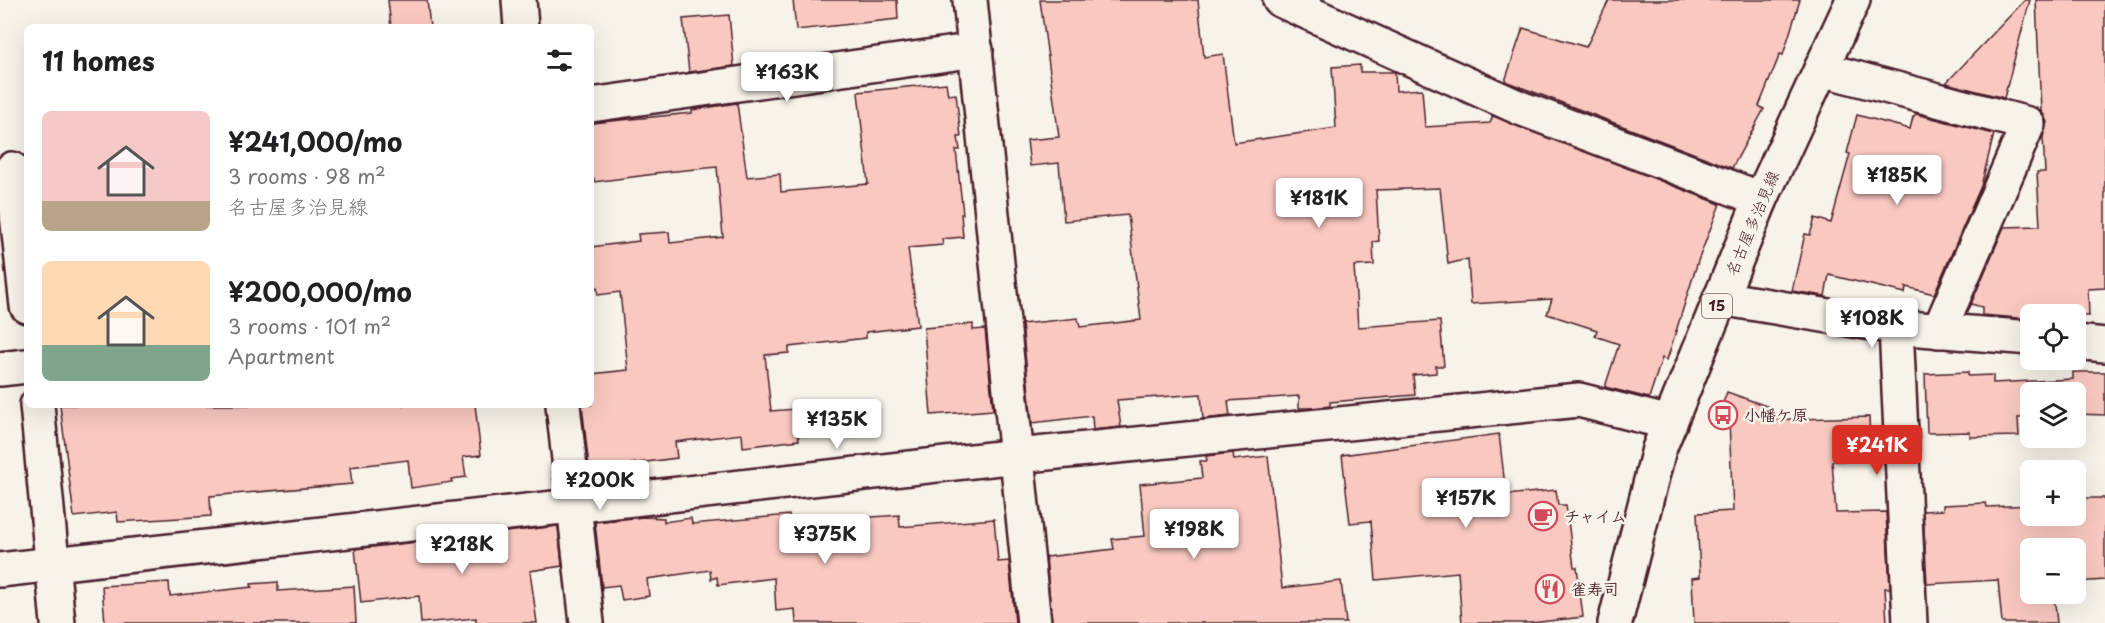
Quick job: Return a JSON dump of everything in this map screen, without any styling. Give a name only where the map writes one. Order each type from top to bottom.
[{"type":"street","points":[[519,0],[521,24]]},
{"type":"street","points":[[970,0],[1034,623]]},
{"type":"street","points":[[1280,0],[1520,108],[1761,199]]},
{"type":"street","name":"名古屋多治見線","points":[[1615,623],[1659,449],[1761,199],[1853,0]]},
{"type":"street","points":[[594,105],[976,50]]},
{"type":"street","points":[[1821,69],[2028,124],[1939,331]]},
{"type":"street","points":[[13,169],[24,277]]},
{"type":"street","points":[[1720,298],[1896,327],[2020,337]]},
{"type":"street","points":[[1896,327],[1910,623]]},
{"type":"street","points":[[2086,343],[2105,345]]},
{"type":"street","points":[[0,369],[24,366]]},
{"type":"street","points":[[0,570],[1017,456],[1579,400],[1670,423]]},
{"type":"street","points":[[37,408],[58,623]]},
{"type":"street","points":[[563,408],[587,623]]},
{"type":"building","points":[[388,0],[427,0],[430,24],[391,24]]},
{"type":"building","points":[[793,0],[897,0],[898,19],[796,30]]},
{"type":"building","points":[[1040,0],[1198,0],[1204,57],[1223,54],[1234,143],[1336,128],[1332,67],[1360,65],[1360,72],[1395,72],[1396,91],[1422,89],[1425,127],[1490,123],[1493,116],[1720,204],[1698,261],[1667,360],[1662,358],[1649,398],[1605,387],[1619,344],[1595,336],[1597,330],[1547,314],[1552,299],[1471,304],[1468,259],[1448,264],[1440,188],[1376,190],[1379,241],[1373,242],[1374,265],[1354,266],[1358,327],[1440,321],[1444,366],[1436,366],[1436,373],[1413,375],[1415,395],[1330,402],[1330,406],[1310,408],[1299,408],[1299,396],[1228,401],[1230,416],[1203,419],[1201,394],[1117,400],[1121,427],[1093,430],[1092,416],[1032,423],[1022,324],[1078,318],[1080,327],[1141,320],[1128,215],[1064,221],[1059,163],[1030,166],[1027,140],[1059,137]]},
{"type":"building","points":[[1609,0],[1800,0],[1783,55],[1780,54],[1759,106],[1764,109],[1732,168],[1505,81],[1523,28],[1586,47]]},
{"type":"building","points":[[2025,0],[2030,0],[2004,98],[1946,83]]},
{"type":"building","points":[[2036,0],[2105,0],[2105,288],[2088,289],[2089,316],[2086,316],[2086,304],[2020,304],[2020,318],[1982,315],[1982,307],[1971,304],[2004,227],[2040,226],[2037,172],[2045,172],[2043,137],[2047,122],[2041,111]]},
{"type":"building","points":[[729,15],[734,66],[689,72],[683,19]]},
{"type":"building","points":[[946,83],[948,95],[956,94],[961,137],[958,137],[960,150],[956,150],[963,214],[961,214],[963,237],[942,239],[943,245],[908,248],[918,326],[866,332],[866,338],[789,347],[789,353],[765,355],[771,411],[796,409],[799,440],[743,447],[742,434],[675,442],[677,458],[631,464],[632,480],[591,485],[582,408],[594,408],[594,374],[628,370],[620,292],[598,295],[597,287],[594,288],[594,247],[639,241],[638,234],[669,232],[670,243],[723,237],[717,167],[594,182],[594,123],[692,113],[692,110],[737,103],[747,177],[780,174],[781,192],[868,184],[858,92]]},
{"type":"building","points":[[1916,114],[1994,134],[1981,186],[1934,294],[1906,287],[1905,293],[1829,275],[1825,296],[1792,291],[1805,234],[1810,235],[1815,218],[1831,223],[1850,154],[1847,153],[1857,115],[1910,129]]},
{"type":"building","points":[[973,324],[973,330],[985,329],[993,410],[931,415],[924,328]]},
{"type":"building","points":[[1968,372],[1968,376],[1993,375],[1993,383],[2073,379],[2073,372],[2105,372],[2105,415],[2086,414],[2086,382],[2020,382],[2019,436],[1970,437],[1970,432],[1927,433],[1925,374]]},
{"type":"building","points":[[1727,392],[1769,407],[1764,420],[1869,417],[1871,460],[1832,461],[1836,513],[1886,512],[1890,588],[1885,588],[1887,623],[1694,623],[1692,578],[1700,577],[1697,513],[1733,511],[1729,421],[1718,417]]},
{"type":"building","points":[[60,408],[475,408],[481,455],[463,457],[466,477],[451,479],[452,482],[411,488],[408,460],[350,467],[352,484],[210,496],[211,516],[118,522],[117,512],[74,517]]},
{"type":"building","points":[[1499,434],[1506,495],[1556,490],[1558,505],[1566,505],[1583,617],[1531,623],[1462,623],[1458,572],[1376,580],[1371,521],[1350,523],[1342,455]]},
{"type":"building","points":[[1233,453],[1234,460],[1268,456],[1282,588],[1341,581],[1346,623],[1052,623],[1046,557],[1114,549],[1112,539],[1145,536],[1140,484],[1202,478],[1200,461],[1207,461],[1206,456]]},
{"type":"building","points":[[2086,498],[2105,498],[2105,580],[2086,581],[2086,538],[2020,538],[2020,604],[2055,604],[2057,623],[2002,623],[1998,580],[1927,584],[1923,511],[1943,510],[1943,505],[1986,503],[1987,507],[2020,506],[2020,526],[2086,526]]},
{"type":"building","points":[[789,515],[790,521],[899,515],[900,527],[994,519],[998,562],[1009,561],[1015,623],[796,623],[795,609],[776,611],[774,578],[718,585],[717,577],[711,579],[710,570],[647,579],[649,596],[622,600],[619,585],[602,587],[595,522],[644,517],[664,518],[664,522],[691,518],[692,524]]},
{"type":"building","points":[[558,526],[562,566],[530,571],[537,623],[476,623],[476,618],[421,623],[419,596],[361,603],[355,549]]},
{"type":"building","points":[[169,582],[170,596],[278,582],[278,591],[354,586],[356,623],[105,623],[102,586]]},
{"type":"place","name":"小幡ケ原","points":[[1723,415]]},
{"type":"place","name":"チャイム","points":[[1543,516]]},
{"type":"place","name":"雀寿司","points":[[1550,589]]}]
